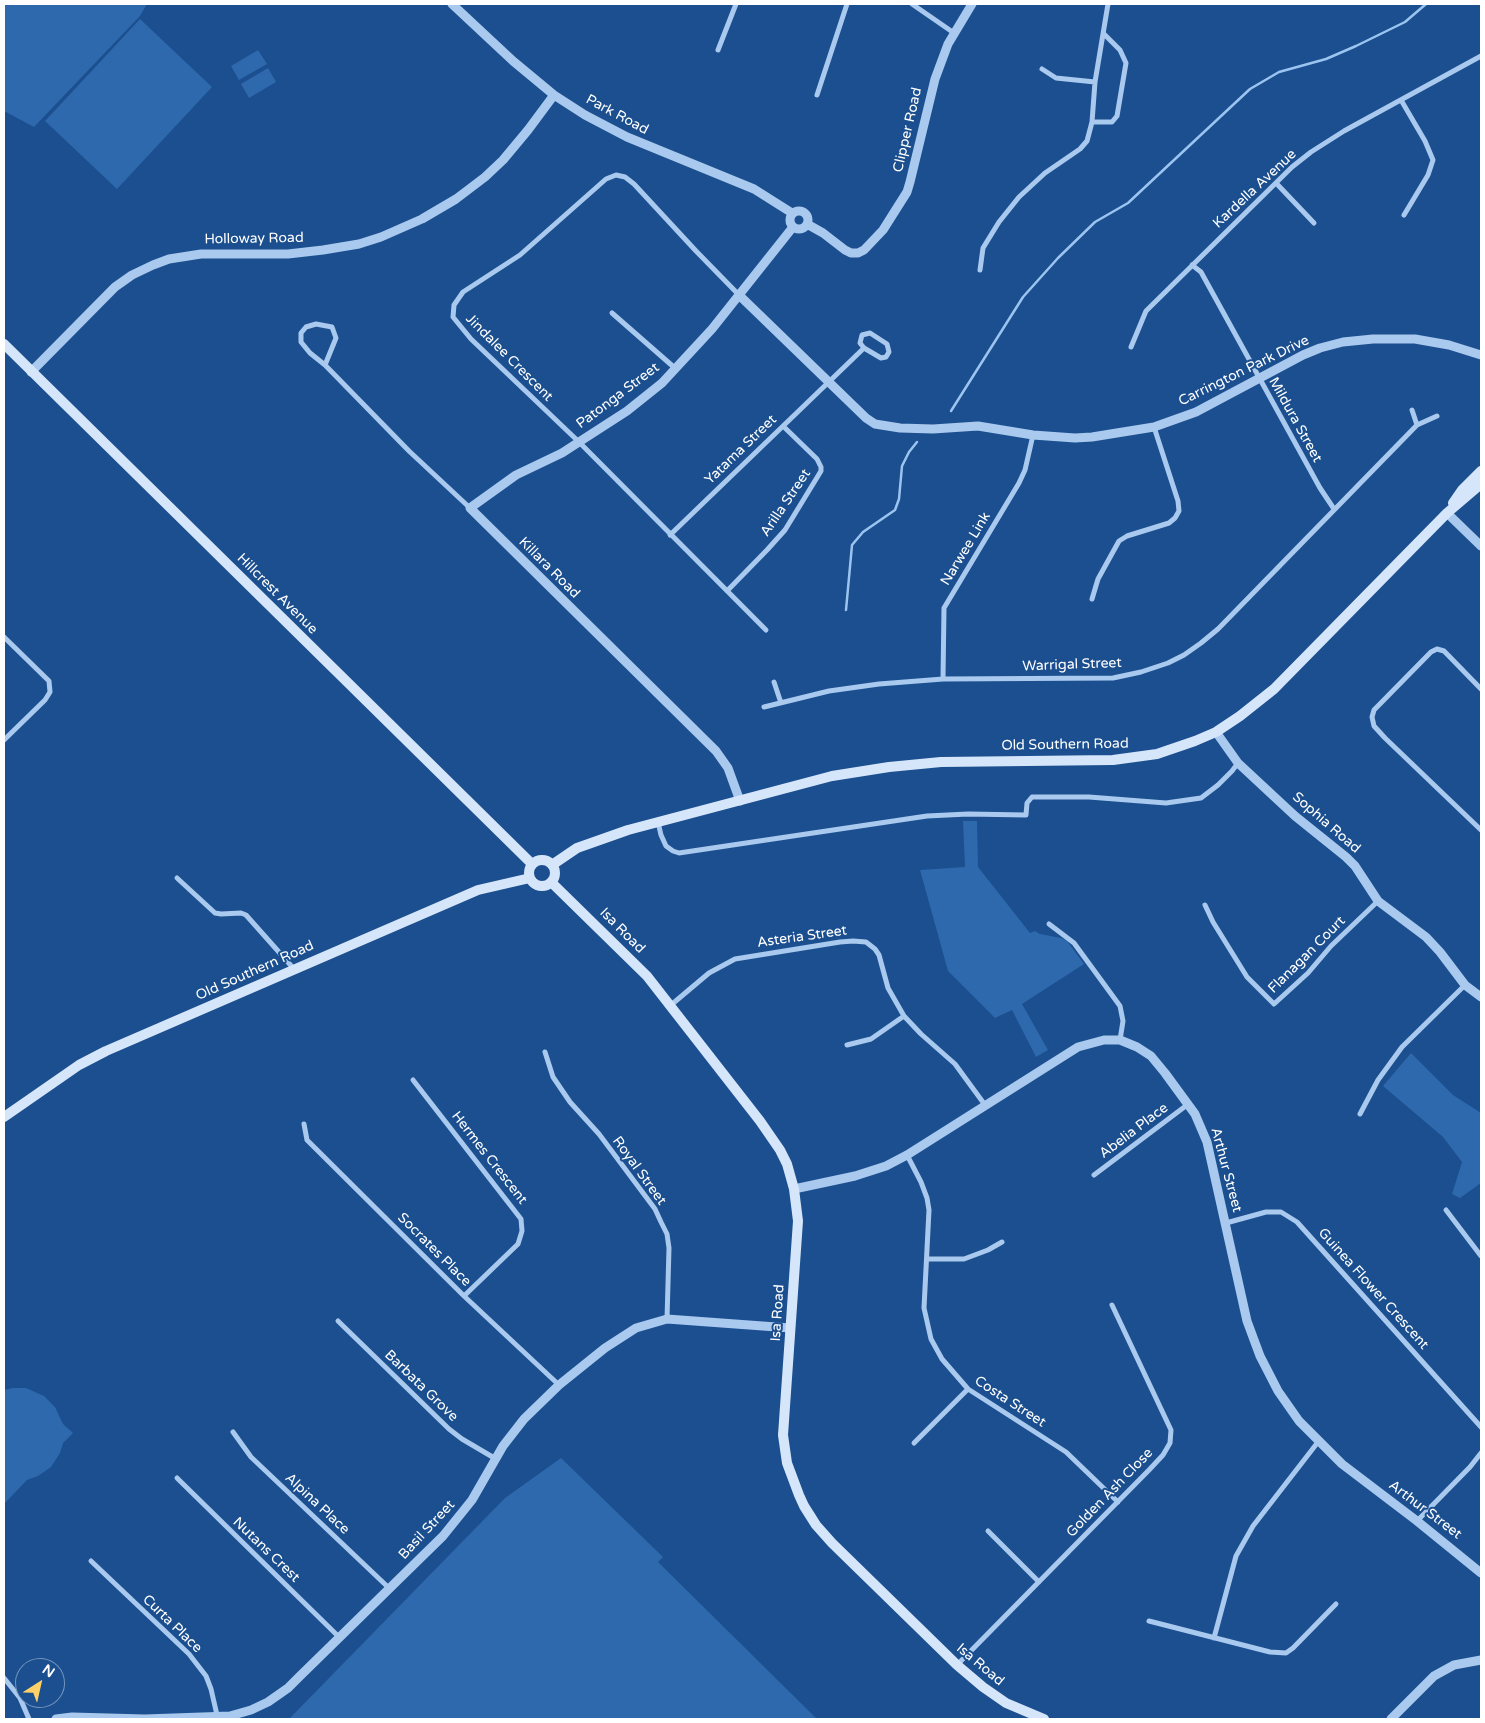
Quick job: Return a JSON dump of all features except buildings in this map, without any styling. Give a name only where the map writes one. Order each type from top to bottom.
[{"type":"main road","name":"Hillcrest Avenue","points":[[4,344],[532,864]]},
{"type":"main road","name":"Old Southern Road","points":[[1447,512],[1462,490],[1481,471]]},
{"type":"main road","name":"Old Southern Road","points":[[552,865],[577,848],[658,822],[832,776],[889,767],[941,762],[1092,761],[1138,757],[1172,749],[1216,732],[1274,689],[1447,512],[1481,484]]},
{"type":"main road","points":[[542,860],[552,865],[554,874],[551,882],[544,886],[532,882],[529,871],[532,864],[542,860]]},
{"type":"main road","name":"Old Southern Road","points":[[4,1117],[93,1057],[478,890],[530,878]]},
{"type":"main road","name":"Isa Road","points":[[551,882],[647,976],[760,1121],[780,1150],[787,1164],[794,1189],[798,1221],[783,1435],[787,1463],[799,1495],[816,1525],[957,1665],[982,1687],[1006,1703],[1044,1719]]},
{"type":"street","name":"Park Road","points":[[452,4],[513,61],[554,95],[585,115],[626,137],[660,152],[754,189],[792,213]]},
{"type":"street","points":[[718,50],[736,4]]},
{"type":"street","points":[[817,95],[847,4]]},
{"type":"street","points":[[912,4],[954,33]]},
{"type":"street","name":"Clipper Road","points":[[807,224],[824,233],[845,250],[858,253],[864,250],[883,230],[906,192],[914,170],[935,79],[954,33],[972,4]]},
{"type":"street","points":[[980,270],[983,248],[999,222],[1019,197],[1045,174],[1080,149],[1087,140],[1092,122],[1095,82],[1108,4]]},
{"type":"street","points":[[1092,122],[1112,122],[1117,116],[1126,63],[1120,50],[1104,34]]},
{"type":"street","name":"Kardella Avenue","points":[[1131,346],[1146,311],[1276,182],[1311,152],[1344,131],[1481,56]]},
{"type":"street","points":[[1042,69],[1056,78],[1095,82]]},
{"type":"street","name":"Holloway Road","points":[[32,372],[115,287],[153,265],[169,259],[201,254],[288,254],[360,244],[422,220],[456,199],[485,177],[503,160],[554,95]]},
{"type":"street","points":[[1401,100],[1425,141],[1433,160],[1428,174],[1404,215]]},
{"type":"street","name":"Jindalee Crescent","points":[[740,296],[634,184],[625,177],[616,175],[606,179],[520,256],[463,292],[454,306],[453,317],[471,339],[579,442],[766,630]]},
{"type":"street","points":[[1276,182],[1314,223]]},
{"type":"street","points":[[799,210],[803,211],[808,217],[807,224],[801,229],[794,227],[790,220],[792,213],[799,210]]},
{"type":"street","name":"Patonga Street","points":[[470,508],[510,479],[579,442],[626,411],[662,383],[677,369],[740,296],[794,227]]},
{"type":"street","name":"Mildura Street","points":[[1192,265],[1201,272],[1320,488],[1334,508]]},
{"type":"street","name":"Carrington Park Drive","points":[[740,296],[866,418],[880,425],[900,428],[933,429],[989,426],[1033,435],[1075,438],[1092,437],[1154,427],[1196,412],[1303,355],[1343,342],[1396,338],[1431,341],[1481,354]]},
{"type":"street","points":[[612,313],[677,369]]},
{"type":"street","name":"Killara Road","points":[[325,365],[336,338],[332,326],[316,324],[306,326],[301,333],[301,342],[310,353],[325,365],[409,451],[470,508],[716,751],[728,768],[740,800]]},
{"type":"street","name":"Yatama Street","points":[[865,333],[870,333],[887,344],[889,352],[886,357],[881,358],[864,348],[860,343],[861,337],[865,333]]},
{"type":"street","name":"Yatama Street","points":[[670,535],[864,348]]},
{"type":"street","points":[[1412,410],[1418,425]]},
{"type":"street","name":"Warrigal Street","points":[[764,707],[846,688],[943,679],[1113,678],[1141,672],[1168,663],[1184,655],[1218,628],[1334,508],[1418,425],[1437,416]]},
{"type":"street","name":"Arilla Street","points":[[727,591],[785,530],[821,471],[822,467],[817,458],[783,426]]},
{"type":"street","points":[[1092,599],[1098,578],[1119,541],[1127,536],[1169,523],[1179,512],[1178,501],[1154,427]]},
{"type":"street","name":"Narwee Link","points":[[943,679],[944,608],[1019,484],[1030,455],[1033,435]]},
{"type":"street","points":[[1447,512],[1481,546]]},
{"type":"street","points":[[4,637],[49,681],[50,692],[45,700],[4,740]]},
{"type":"street","points":[[1481,689],[1444,652],[1436,649],[1374,710],[1372,717],[1374,726],[1385,738],[1481,830]]},
{"type":"street","points":[[774,682],[781,702]]},
{"type":"street","name":"Sophia Road","points":[[1216,732],[1238,763],[1295,816],[1351,861],[1378,901],[1426,937],[1440,952],[1465,986],[1481,997]]},
{"type":"street","points":[[658,822],[660,835],[666,846],[673,851],[680,852],[927,816],[1026,814],[1027,803],[1032,797],[1089,797],[1166,804],[1202,798],[1218,785],[1238,763]]},
{"type":"street","points":[[177,878],[215,912],[221,914],[241,913],[246,915],[294,969]]},
{"type":"street","name":"Flanagan Court","points":[[1205,905],[1246,977],[1274,1004],[1308,973],[1331,946],[1378,901]]},
{"type":"street","points":[[794,1189],[844,1179],[886,1166],[907,1155],[1078,1047],[1104,1040],[1120,1040],[1123,1021],[1120,1006],[1074,943],[1049,924]]},
{"type":"street","name":"Asteria Street","points":[[671,1005],[709,973],[735,959],[840,942],[866,942],[876,949],[888,988],[904,1016],[955,1064],[985,1105]]},
{"type":"street","points":[[1360,1114],[1378,1080],[1402,1047],[1465,986]]},
{"type":"street","points":[[847,1045],[870,1039],[904,1016]]},
{"type":"street","name":"Arthur Street","points":[[1120,1040],[1137,1047],[1151,1056],[1195,1114],[1207,1142],[1247,1321],[1260,1356],[1278,1391],[1299,1421],[1318,1442],[1352,1472],[1481,1573]]},
{"type":"street","name":"Royal Street","points":[[544,1052],[553,1077],[570,1102],[598,1134],[654,1209],[667,1234],[669,1248],[667,1319]]},
{"type":"street","name":"Hermes Crescent","points":[[413,1080],[521,1218],[522,1231],[518,1244],[464,1296]]},
{"type":"street","name":"Abelia Place","points":[[1094,1175],[1188,1105]]},
{"type":"street","name":"Socrates Place","points":[[304,1124],[307,1140],[464,1296],[559,1385]]},
{"type":"street","name":"Costa Street","points":[[907,1155],[927,1198],[929,1210],[923,1299],[928,1329],[942,1359],[968,1389],[1058,1446],[1118,1502]]},
{"type":"street","points":[[1446,1210],[1481,1256]]},
{"type":"street","name":"Guinea Flower Crescent","points":[[1226,1223],[1266,1212],[1281,1212],[1298,1222],[1481,1428]]},
{"type":"street","points":[[926,1259],[964,1258],[988,1250],[1002,1242]]},
{"type":"street","name":"Golden Ash Close","points":[[957,1665],[1118,1502],[1163,1455],[1170,1443],[1171,1430],[1112,1305]]},
{"type":"street","name":"Basil Street","points":[[56,1719],[72,1717],[201,1718],[230,1716],[258,1707],[279,1695],[340,1638],[454,1524],[472,1500],[503,1446],[524,1419],[559,1385],[620,1337],[643,1325],[667,1319],[790,1328]]},
{"type":"street","name":"Barbata Grove","points":[[338,1321],[449,1429],[496,1459]]},
{"type":"street","points":[[914,1443],[968,1389]]},
{"type":"street","name":"Alpina Place","points":[[232,1432],[251,1457],[390,1589]]},
{"type":"street","points":[[1214,1638],[1236,1556],[1253,1526],[1318,1442]]},
{"type":"street","points":[[1417,1521],[1470,1467],[1481,1453]]},
{"type":"street","name":"Nutans Crest","points":[[177,1478],[340,1638]]},
{"type":"street","points":[[988,1531],[1039,1582]]},
{"type":"street","name":"Curta Place","points":[[90,1561],[189,1654],[206,1676],[211,1689],[216,1716]]},
{"type":"street","points":[[1149,1621],[1270,1652],[1286,1653],[1336,1604]]},
{"type":"street","points":[[1391,1719],[1434,1676],[1454,1665],[1481,1660]]},
{"type":"street","points":[[4,1678],[20,1698],[29,1719]]},
{"type":"shaded area","points":[[4,4],[147,4],[140,16],[34,127],[4,111]]},
{"type":"shaded area","points":[[140,19],[212,87],[117,189],[45,121]]},
{"type":"shaded area","points":[[258,50],[267,64],[239,80],[231,66]]},
{"type":"shaded area","points":[[268,68],[276,82],[249,98],[241,84]]},
{"type":"shaded area","points":[[963,821],[977,821],[978,867],[1030,933],[1035,931],[1067,941],[1084,964],[1022,1004],[1048,1050],[1036,1057],[1012,1010],[995,1018],[948,971],[920,870],[965,867]]},
{"type":"shaded area","points":[[1411,1053],[1453,1095],[1481,1113],[1481,1183],[1460,1198],[1452,1194],[1462,1162],[1443,1137],[1383,1086]]},
{"type":"shaded area","points":[[26,1388],[44,1396],[55,1407],[63,1424],[73,1433],[63,1443],[60,1453],[51,1467],[38,1476],[27,1480],[4,1504],[4,1390]]},
{"type":"shaded area","points":[[561,1458],[663,1557],[658,1562],[817,1719],[289,1719],[505,1498]]},
{"type":"waterway","points":[[951,411],[1023,297],[1058,258],[1095,222],[1128,203],[1250,89],[1279,72],[1326,59],[1356,46],[1405,22],[1426,4]]},
{"type":"waterway","points":[[846,610],[852,545],[863,532],[895,510],[899,499],[902,466],[917,442]]}]
